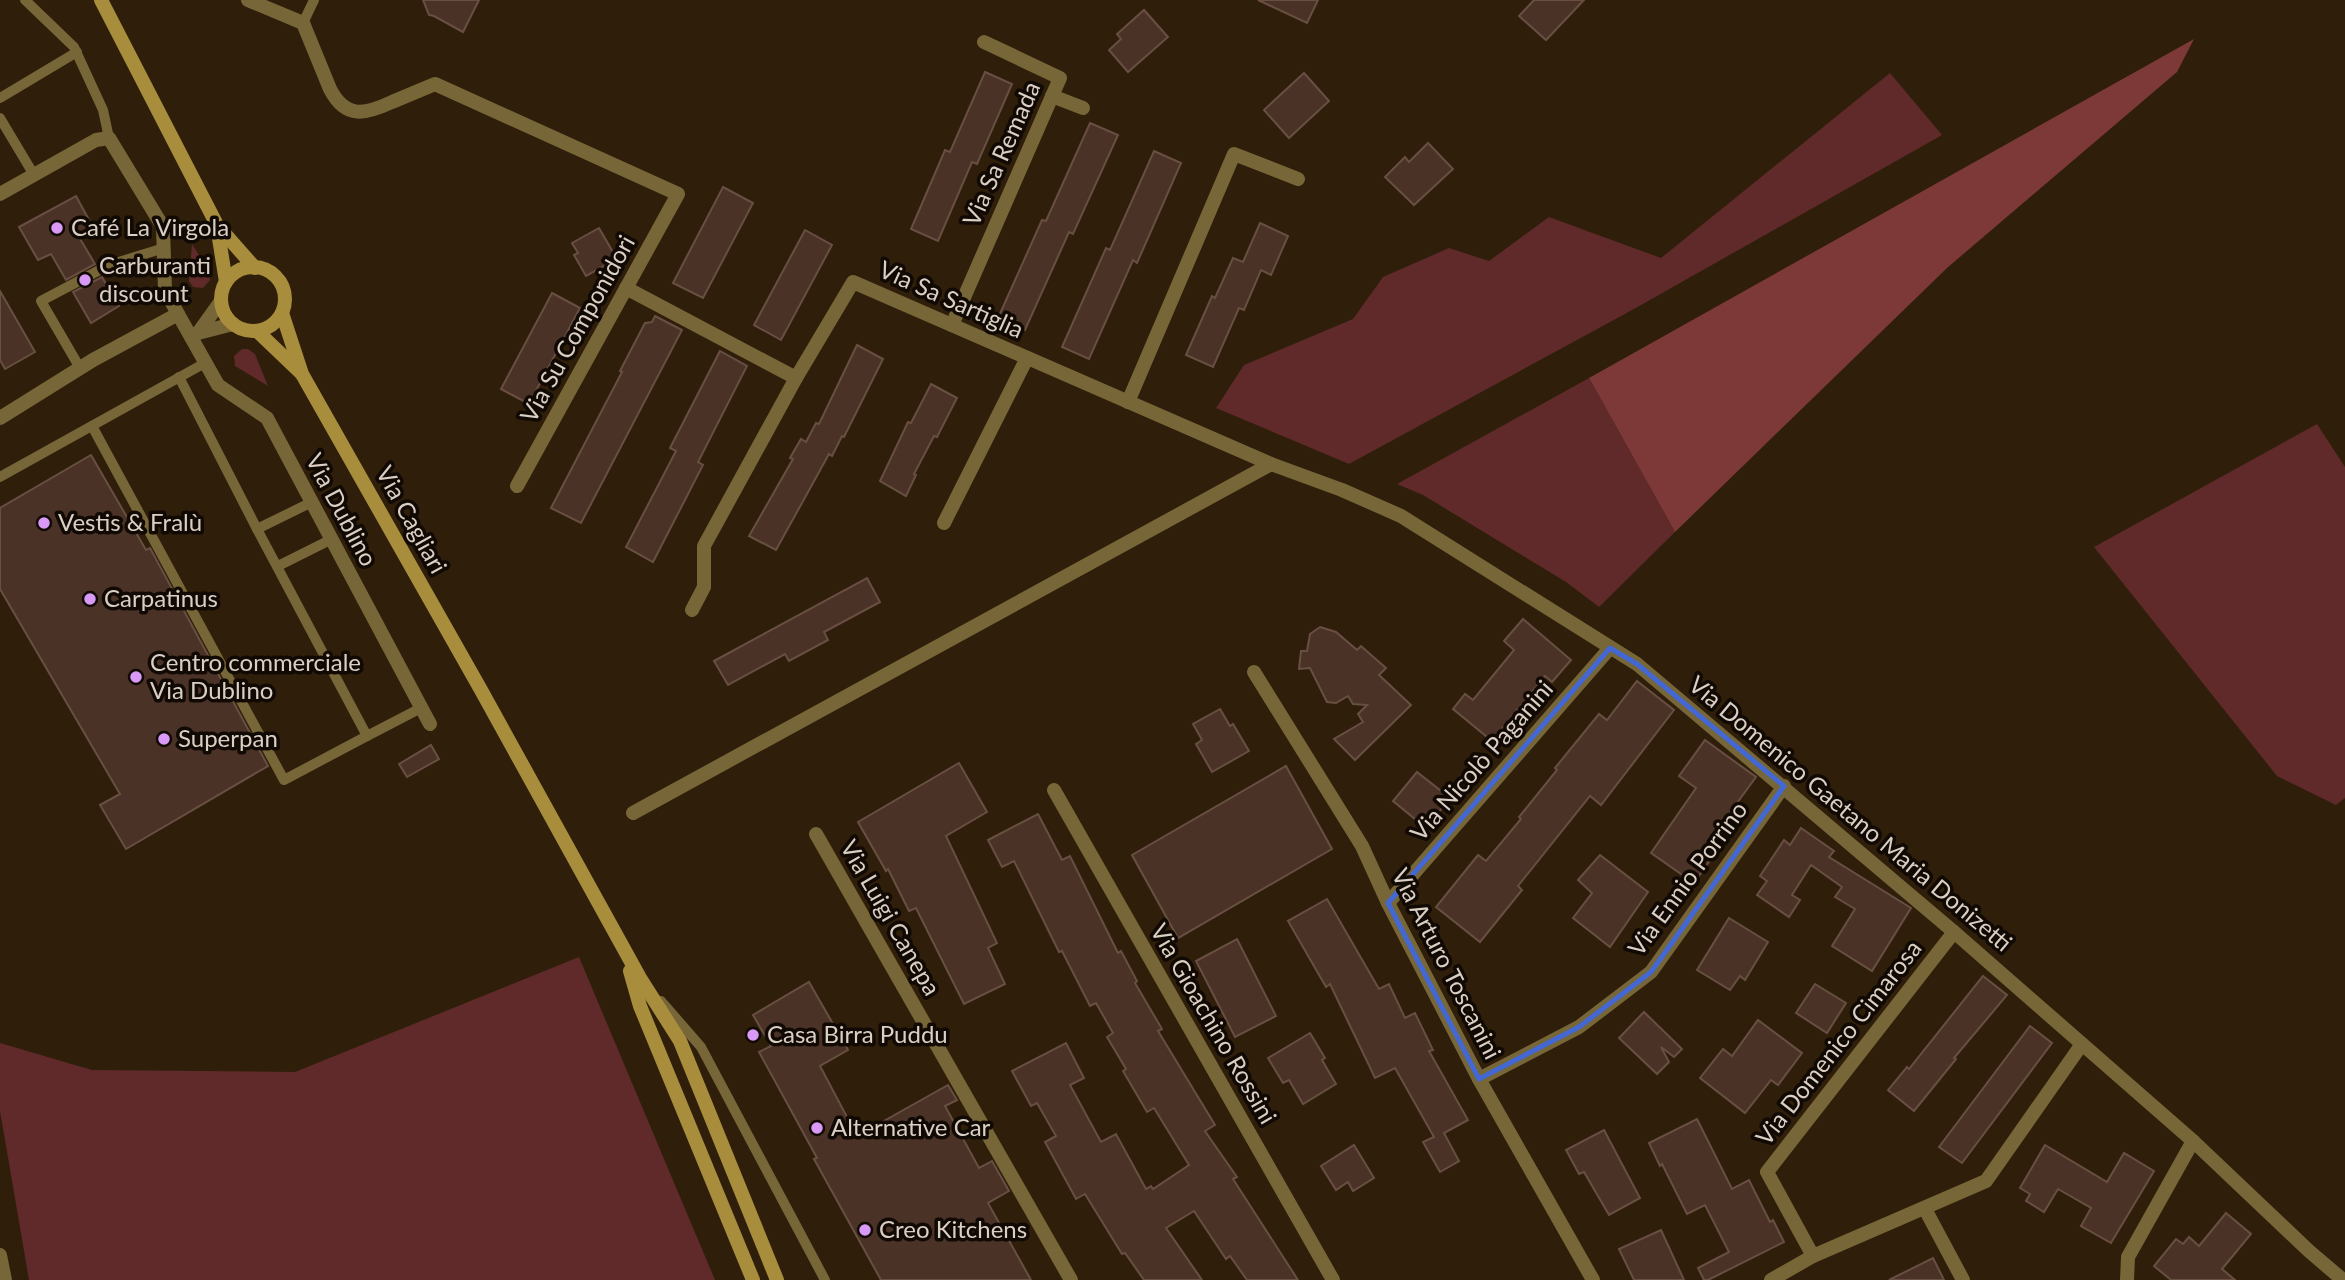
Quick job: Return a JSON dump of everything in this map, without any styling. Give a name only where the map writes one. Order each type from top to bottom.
[{"type":"main road","name":"Via Cagliari","points":[[103,1],[217,225],[255,268],[270,272],[281,283],[285,298],[282,313],[302,374],[620,939]]},
{"type":"main road","name":"Via Cagliari","points":[[217,225],[226,282],[221,301]]},
{"type":"main road","points":[[226,282],[242,270],[255,268]]},
{"type":"main road","points":[[221,301],[225,314],[233,324]]},
{"type":"main road","points":[[257,331],[272,325],[282,313]]},
{"type":"main road","name":"Via Cagliari","points":[[233,324],[244,330],[257,331],[302,374]]},
{"type":"main road","points":[[620,939],[640,978],[680,1041],[777,1280]]},
{"type":"main road","points":[[620,939],[640,1006],[753,1280]]},
{"type":"street","points":[[248,0],[303,23]]},
{"type":"street","name":"Via Su Componidori","points":[[303,23],[330,89],[335,99],[344,107],[367,113],[435,84],[678,194],[517,486]]},
{"type":"street","name":"Via Sa Remada","points":[[952,325],[1060,78],[984,42]]},
{"type":"street","points":[[1052,96],[1083,108]]},
{"type":"street","points":[[0,194],[96,140],[109,138]]},
{"type":"street","name":"Via Dublino","points":[[109,138],[163,227],[165,290],[178,314],[194,335],[205,363],[218,385],[267,418],[430,723]]},
{"type":"street","points":[[1128,402],[1234,154],[1298,179]]},
{"type":"street","name":"Via Sa Sartiglia","points":[[796,378],[853,282],[1271,464]]},
{"type":"street","points":[[626,288],[796,378],[705,546],[704,587],[692,610]]},
{"type":"street","points":[[194,335],[221,301]]},
{"type":"street","points":[[0,418],[80,368],[178,314]]},
{"type":"street","points":[[194,335],[233,324]]},
{"type":"street","points":[[944,523],[1027,358]]},
{"type":"street","points":[[633,814],[1271,464]]},
{"type":"street","name":"Via Domenico Gaetano Maria Donizetti","points":[[1271,464],[1342,490],[1401,516],[1637,664],[1954,932],[2193,1141],[2343,1280]]},
{"type":"street","name":"Via Nicolò Paganini","points":[[1388,904],[1610,648]]},
{"type":"street","name":"Via Arturo Toscanini","points":[[1254,672],[1362,846],[1388,904],[1479,1079],[1593,1280]]},
{"type":"street","name":"Via Ennio Porrino","points":[[1479,1079],[1579,1027],[1651,972],[1784,786]]},
{"type":"street","name":"Via Gioachino Rossini","points":[[1054,790],[1333,1280]]},
{"type":"street","name":"Via Luigi Canepa","points":[[816,834],[1070,1280]]},
{"type":"street","name":"Via Domenico Cimarosa","points":[[1813,1256],[1767,1172],[1954,932]]},
{"type":"street","points":[[1771,1280],[1813,1256],[1986,1181],[2082,1044]]},
{"type":"street","points":[[2128,1280],[2128,1257],[2193,1141]]},
{"type":"street","points":[[1925,1209],[1963,1280]]},
{"type":"street","points":[[0,1255],[5,1280]]},
{"type":"lane","points":[[25,0],[75,47],[103,110],[109,138]]},
{"type":"lane","points":[[303,23],[314,0]]},
{"type":"lane","points":[[0,98],[77,52]]},
{"type":"lane","points":[[0,118],[34,175]]},
{"type":"lane","points":[[80,368],[41,302],[109,265],[164,248]]},
{"type":"lane","points":[[0,477],[205,363]]},
{"type":"lane","points":[[179,377],[368,736]]},
{"type":"lane","points":[[92,426],[284,780],[421,708]]},
{"type":"lane","points":[[257,529],[312,502]]},
{"type":"lane","points":[[278,566],[332,539]]},
{"type":"lane","points":[[640,978],[701,1047],[825,1280]]},
{"type":"highlighted area","points":[[1610,648],[1637,664],[1784,786],[1651,972],[1579,1027],[1479,1079],[1388,903]]},
{"type":"shaded area","points":[[2194,39],[2177,72],[1947,268],[1675,532],[1589,378]]},
{"type":"shaded area","points":[[1890,73],[1942,135],[1634,309],[1349,464],[1216,408],[1244,365],[1353,319],[1383,277],[1449,248],[1489,261],[1549,217],[1661,258]]},
{"type":"shaded area","points":[[192,244],[210,273],[210,280],[203,288],[193,287],[189,281]]},
{"type":"shaded area","points":[[242,349],[248,349],[255,354],[268,386],[235,366],[234,356]]},
{"type":"shaded area","points":[[1589,378],[1675,532],[1599,607],[1566,582],[1423,495],[1397,484]]},
{"type":"shaded area","points":[[2317,424],[2345,467],[2345,798],[2336,805],[2277,776],[2094,547]]},
{"type":"shaded area","points":[[579,957],[715,1280],[29,1280],[0,1111],[0,1043],[92,1070],[295,1072]]},
{"type":"building","points":[[423,0],[479,0],[463,32],[429,15]]},
{"type":"building","points":[[1258,0],[1318,0],[1307,23]]},
{"type":"building","points":[[1534,0],[1584,0],[1546,40],[1519,16]]},
{"type":"building","points":[[1144,10],[1168,37],[1128,72],[1109,50],[1121,39],[1117,34]]},
{"type":"building","points":[[985,72],[1012,84],[977,164],[972,162],[938,241],[911,229],[945,150],[950,152]]},
{"type":"building","points":[[1304,73],[1329,101],[1289,138],[1264,110]]},
{"type":"building","points":[[1090,123],[1118,135],[1073,234],[1069,232],[1025,330],[998,318]]},
{"type":"building","points":[[1428,143],[1453,169],[1414,205],[1385,177],[1405,157],[1409,162]]},
{"type":"building","points":[[1154,151],[1181,163],[1137,263],[1133,260],[1089,359],[1062,347],[1106,248],[1110,250]]},
{"type":"building","points":[[723,187],[753,203],[703,298],[673,283]]},
{"type":"building","name":"Café La Virgola","points":[[76,196],[94,229],[79,237],[95,264],[66,280],[51,254],[38,260],[19,227]]},
{"type":"building","points":[[1260,223],[1288,236],[1271,275],[1261,270],[1244,310],[1239,308],[1213,367],[1186,355],[1212,296],[1215,298],[1233,258],[1243,262]]},
{"type":"building","points":[[599,228],[617,259],[586,276],[574,255],[578,253],[572,243]]},
{"type":"building","points":[[805,230],[832,245],[781,340],[754,325]]},
{"type":"building","points":[[102,277],[119,306],[91,323],[73,292]]},
{"type":"building","points":[[0,291],[35,352],[5,369],[0,360]]},
{"type":"building","points":[[552,293],[580,308],[529,404],[501,389]]},
{"type":"building","points":[[655,316],[682,330],[581,523],[551,508],[645,323],[652,322]]},
{"type":"building","points":[[857,345],[883,359],[844,437],[842,436],[832,456],[829,454],[776,550],[749,536],[793,459],[790,458],[801,439],[806,442],[816,423],[819,424]]},
{"type":"building","points":[[720,351],[747,366],[698,462],[703,465],[653,562],[626,547],[676,451],[670,448]]},
{"type":"building","points":[[931,384],[957,398],[914,474],[916,475],[906,496],[880,481],[908,422],[911,423]]},
{"type":"building","name":"Centro commerciale Via Dublino","points":[[91,455],[146,550],[150,548],[268,766],[126,849],[100,805],[120,794],[0,589],[0,508]]},
{"type":"building","points":[[867,578],[880,602],[824,632],[828,640],[789,661],[785,654],[728,685],[714,661]]},
{"type":"building","points":[[1523,619],[1571,660],[1552,682],[1545,676],[1492,741],[1453,709],[1465,694],[1473,700],[1514,650],[1504,641]]},
{"type":"building","points":[[1320,627],[1336,632],[1357,650],[1361,646],[1386,668],[1379,675],[1411,705],[1355,760],[1334,739],[1363,722],[1358,714],[1367,705],[1353,704],[1348,696],[1336,703],[1327,702],[1310,668],[1299,669],[1301,651],[1307,651],[1310,634]]},
{"type":"building","points":[[1637,681],[1674,710],[1601,805],[1590,796],[1518,886],[1522,890],[1480,942],[1436,907],[1478,855],[1486,861],[1521,819],[1519,817],[1557,770],[1555,768],[1599,714],[1607,720]]},
{"type":"building","points":[[1220,709],[1230,726],[1233,724],[1249,751],[1212,772],[1196,744],[1202,740],[1193,724]]},
{"type":"building","points":[[1705,740],[1756,777],[1718,829],[1727,836],[1694,883],[1651,853],[1696,788],[1679,776]]},
{"type":"building","points":[[431,745],[439,759],[407,777],[399,764]]},
{"type":"building","points":[[959,763],[987,812],[946,836],[997,943],[988,948],[1005,984],[964,1004],[916,908],[909,911],[888,869],[886,871],[858,822]]},
{"type":"building","points":[[1286,766],[1332,849],[1178,938],[1132,855]]},
{"type":"building","points":[[1417,772],[1450,798],[1426,828],[1393,801]]},
{"type":"building","points":[[1038,814],[1062,860],[1070,856],[1118,953],[1121,951],[1137,981],[1135,983],[1162,1029],[1158,1031],[1215,1125],[1205,1131],[1237,1177],[1233,1179],[1298,1280],[1247,1280],[1230,1256],[1226,1259],[1194,1211],[1166,1228],[1202,1280],[1144,1280],[1125,1253],[1122,1254],[1085,1194],[1076,1199],[1045,1142],[1056,1136],[1037,1103],[1031,1106],[1012,1071],[1066,1043],[1084,1078],[1070,1085],[1101,1142],[1116,1134],[1146,1189],[1151,1186],[1153,1189],[1189,1165],[1154,1108],[1147,1112],[1123,1071],[1126,1069],[1107,1037],[1113,1033],[1096,1003],[1090,1006],[1062,951],[1059,952],[1014,861],[1002,867],[988,840]]},
{"type":"building","points":[[1801,828],[1834,851],[1829,857],[1911,908],[1872,971],[1832,946],[1855,909],[1835,897],[1842,887],[1811,865],[1792,895],[1800,900],[1789,917],[1757,895],[1767,881],[1760,876],[1784,840],[1790,845]]},
{"type":"building","points":[[1600,855],[1648,892],[1610,947],[1573,918],[1592,893],[1578,880]]},
{"type":"building","points":[[1327,899],[1379,989],[1389,984],[1405,1018],[1415,1013],[1433,1050],[1429,1051],[1468,1120],[1444,1133],[1459,1161],[1440,1172],[1423,1142],[1434,1137],[1395,1068],[1375,1078],[1330,984],[1326,987],[1288,921]]},
{"type":"building","points":[[1729,918],[1768,942],[1745,980],[1740,976],[1730,990],[1697,970]]},
{"type":"building","points":[[1237,939],[1276,1016],[1235,1037],[1196,961]]},
{"type":"building","points":[[1983,976],[2007,995],[1914,1111],[1888,1090],[1907,1067],[1909,1069]]},
{"type":"building","points":[[809,982],[848,1050],[820,1066],[857,1136],[948,1085],[957,1100],[945,1106],[979,1168],[992,1161],[1009,1191],[988,1203],[1031,1280],[881,1280],[759,1052],[771,1046],[753,1015]]},
{"type":"building","points":[[1815,984],[1846,1003],[1827,1033],[1796,1013]]},
{"type":"building","points":[[1644,1012],[1682,1049],[1674,1057],[1661,1047],[1669,1062],[1657,1074],[1619,1038]]},
{"type":"building","points":[[1758,1020],[1802,1053],[1778,1085],[1771,1080],[1745,1113],[1700,1078],[1723,1049],[1732,1056]]},
{"type":"building","points":[[2030,1026],[2052,1043],[1962,1163],[1939,1147]]},
{"type":"building","points":[[1310,1033],[1336,1084],[1303,1104],[1289,1080],[1283,1083],[1268,1058]]},
{"type":"building","points":[[1697,1119],[1732,1189],[1749,1180],[1770,1222],[1773,1220],[1784,1242],[1708,1280],[1704,1280],[1698,1268],[1729,1252],[1705,1205],[1687,1214],[1649,1143]]},
{"type":"building","points":[[1604,1130],[1640,1198],[1609,1215],[1584,1172],[1579,1174],[1566,1150]]},
{"type":"building","points":[[1354,1145],[1374,1178],[1353,1191],[1348,1182],[1336,1190],[1321,1166]]},
{"type":"building","points":[[2045,1145],[2107,1182],[2124,1153],[2154,1171],[2111,1243],[2081,1226],[2091,1208],[2058,1189],[2044,1212],[2026,1201],[2030,1194],[2020,1188]]},
{"type":"building","points":[[2226,1213],[2251,1234],[2222,1269],[2235,1280],[2171,1280],[2154,1266],[2176,1239],[2183,1244],[2189,1237],[2199,1246]]},
{"type":"building","points":[[1661,1230],[1684,1280],[1634,1280],[1619,1249]]},
{"type":"building","points":[[1933,1258],[1944,1280],[1889,1280]]},
{"type":"place","name":"Café La Virgola","points":[[57,228]]},
{"type":"place","name":"Carburanti discount","points":[[85,280]]},
{"type":"place","name":"Vestis & Fralù","points":[[44,523]]},
{"type":"place","name":"Carpatinus","points":[[90,599]]},
{"type":"place","name":"Centro commerciale Via Dublino","points":[[136,677]]},
{"type":"place","name":"Superpan","points":[[164,739]]},
{"type":"place","name":"Casa Birra Puddu","points":[[753,1035]]},
{"type":"place","name":"Alternative Car","points":[[817,1128]]},
{"type":"place","name":"Creo Kitchens","points":[[865,1230]]}]
